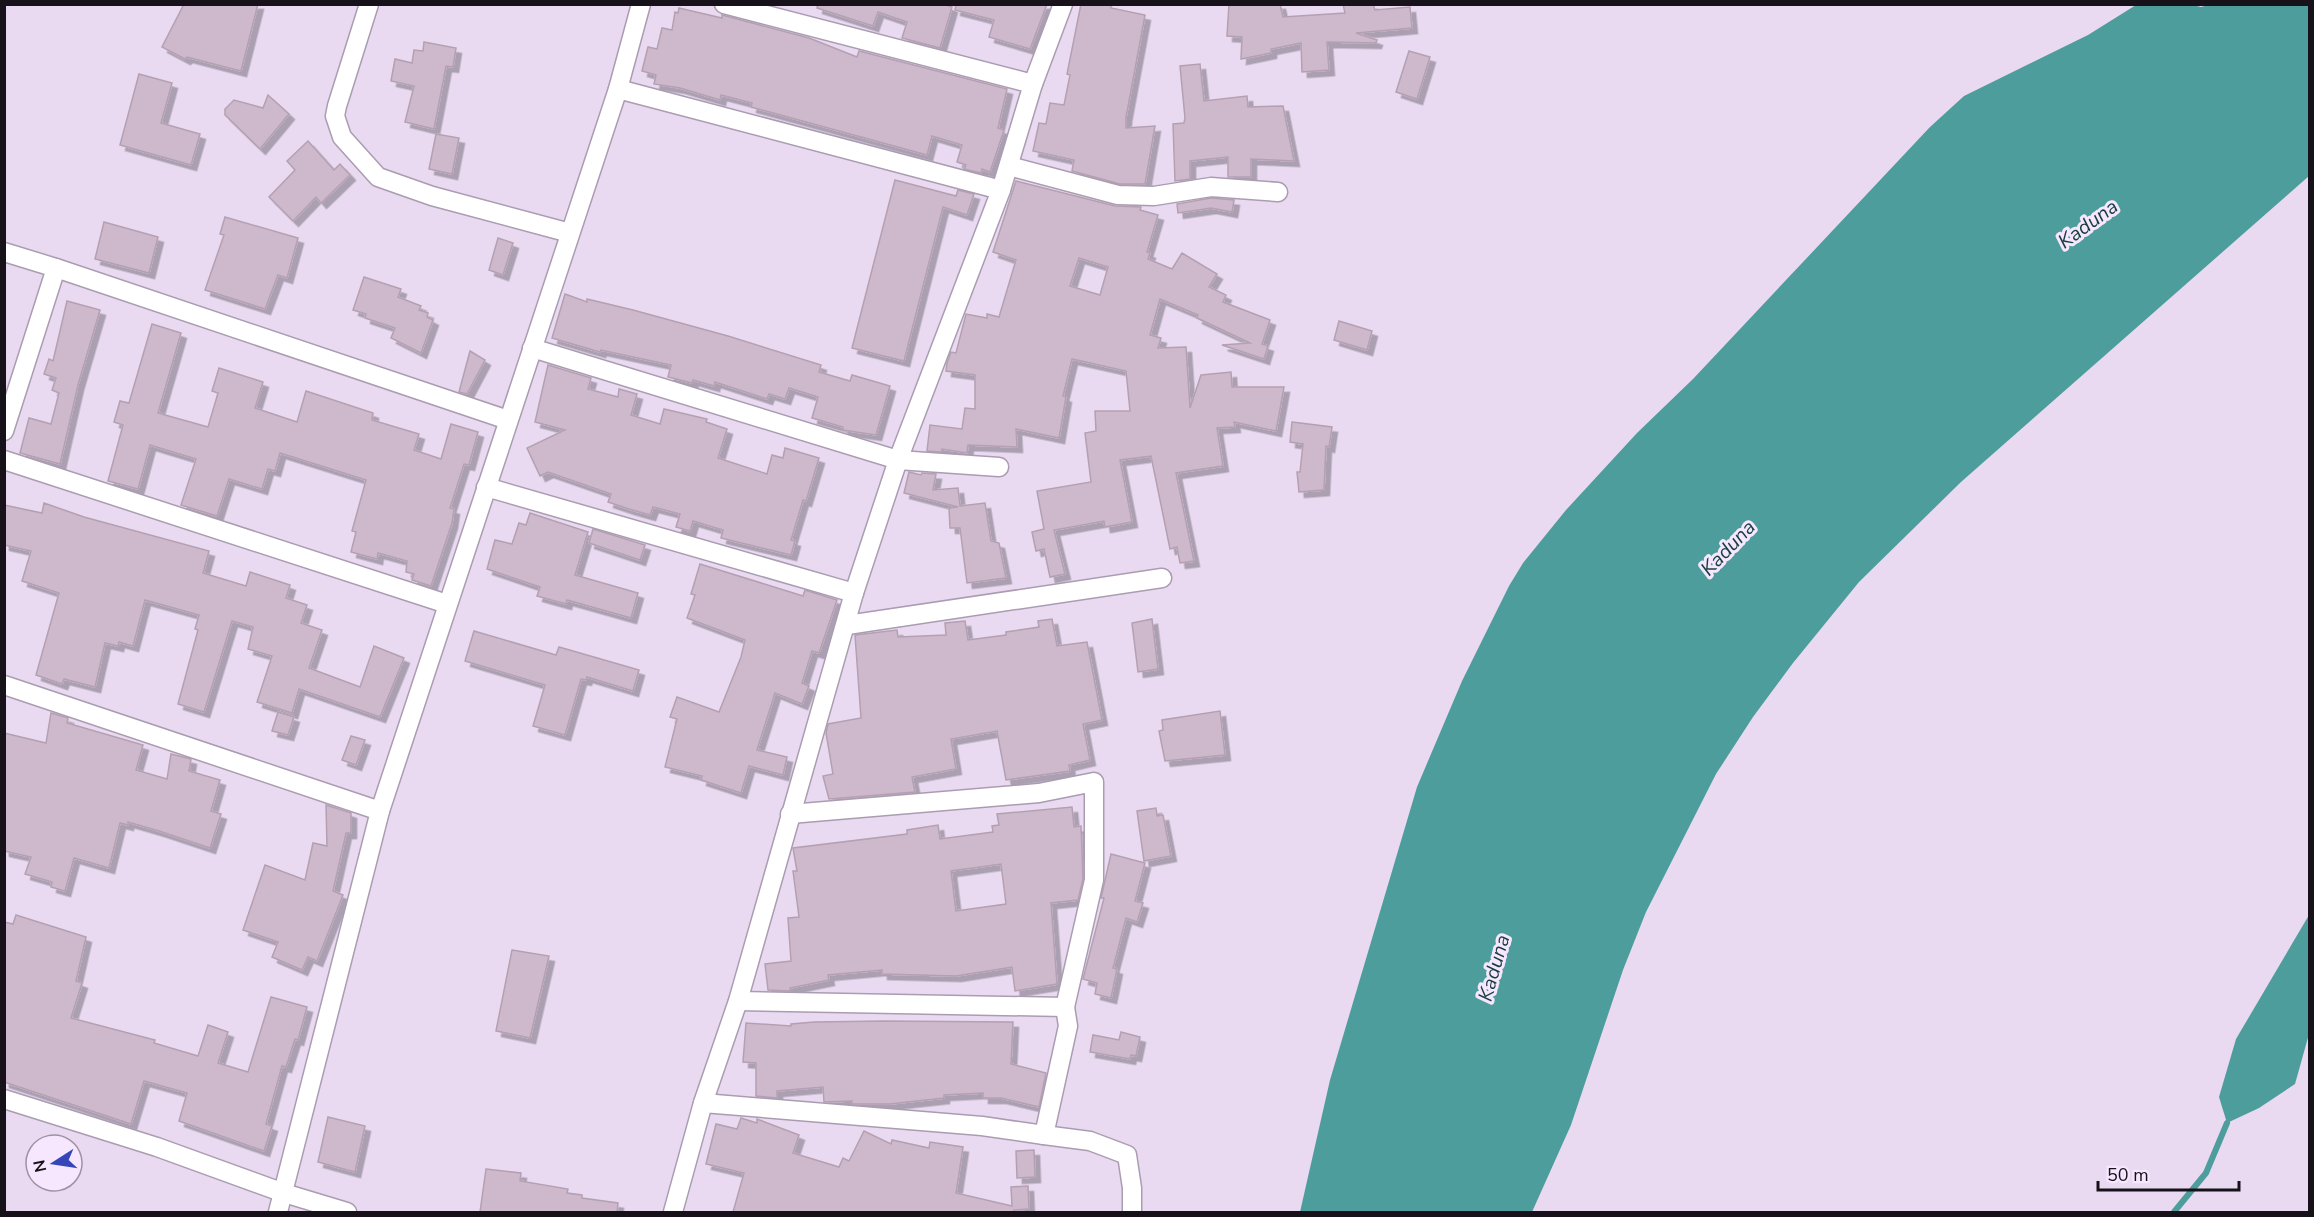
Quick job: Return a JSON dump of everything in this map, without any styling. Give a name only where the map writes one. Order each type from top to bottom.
[{"type":"street","points":[[369,4],[337,106],[335,116],[342,137],[378,177],[432,196],[570,233]]},
{"type":"street","points":[[278,1212],[380,811],[618,89],[641,4]]},
{"type":"street","points":[[724,4],[1033,84]]},
{"type":"street","points":[[673,1212],[703,1103],[738,1001],[790,814],[847,625],[854,593],[898,460],[1001,190],[1033,84],[1063,4]]},
{"type":"street","points":[[618,89],[1001,190]]},
{"type":"street","points":[[1009,166],[1118,195],[1154,196],[1211,187],[1278,192]]},
{"type":"street","points":[[4,252],[508,420]]},
{"type":"street","points":[[4,431],[56,268]]},
{"type":"street","points":[[532,348],[898,460],[999,467]]},
{"type":"street","points":[[4,460],[447,604]]},
{"type":"street","points":[[486,488],[854,593]]},
{"type":"street","points":[[847,625],[1162,578]]},
{"type":"street","points":[[4,685],[380,811]]},
{"type":"street","points":[[790,814],[1039,793],[1094,782],[1094,880],[1065,1006],[1068,1026],[1044,1135]]},
{"type":"street","points":[[738,1001],[1065,1006]]},
{"type":"street","points":[[4,1099],[158,1147],[284,1193],[347,1212]]},
{"type":"street","points":[[703,1103],[982,1126],[1090,1141],[1127,1155],[1132,1188],[1132,1212]]},
{"type":"water","name":"Kaduna","points":[[2189,4],[2201,7],[2212,4],[2309,5],[2309,176],[1961,482],[1859,582],[1793,663],[1753,717],[1716,774],[1646,912],[1623,970],[1571,1125],[1532,1212],[1300,1212],[1330,1080],[1417,787],[1462,681],[1509,586],[1523,563],[1566,510],[1637,433],[1693,379],[1930,127],[1964,96],[2088,35],[2136,5]]},
{"type":"water","points":[[2309,915],[2309,1034],[2295,1084],[2259,1108],[2227,1123],[2219,1097],[2236,1039]]},
{"type":"building","points":[[184,4],[258,4],[241,71],[187,57],[185,59],[162,47]]},
{"type":"building","points":[[818,4],[943,4],[952,7],[940,48],[902,38],[907,22],[878,12],[873,26],[817,8]]},
{"type":"building","points":[[956,4],[1047,4],[1030,49],[989,37],[994,20],[955,10]]},
{"type":"building","points":[[1081,4],[1111,4],[1111,8],[1145,15],[1126,117],[1126,128],[1155,126],[1145,184],[1120,184],[1072,171],[1074,160],[1033,151],[1039,123],[1046,124],[1050,103],[1064,105],[1070,75],[1067,74]]},
{"type":"building","points":[[1229,4],[1280,4],[1283,17],[1345,13],[1343,4],[1373,4],[1375,10],[1410,7],[1412,28],[1356,33],[1377,40],[1376,43],[1327,42],[1329,70],[1302,72],[1301,43],[1271,49],[1271,53],[1241,59],[1242,37],[1227,36]]},
{"type":"building","points":[[679,8],[722,18],[722,15],[809,38],[857,57],[859,51],[1007,89],[998,128],[1004,130],[990,172],[982,169],[981,173],[964,169],[966,165],[957,162],[962,145],[932,136],[927,155],[751,107],[752,103],[721,95],[720,100],[680,88],[654,84],[656,75],[642,71],[648,47],[657,49],[662,28],[672,30],[675,12],[678,13]]},
{"type":"building","points":[[424,42],[456,48],[453,67],[446,66],[434,129],[405,122],[414,86],[391,81],[395,59],[412,63],[414,50],[423,51]]},
{"type":"building","points":[[1409,51],[1430,57],[1417,99],[1396,92]]},
{"type":"building","points":[[1200,64],[1204,101],[1247,96],[1248,107],[1283,106],[1294,161],[1251,159],[1251,177],[1228,177],[1228,157],[1190,161],[1190,179],[1175,181],[1173,124],[1184,123],[1185,118],[1180,66]]},
{"type":"building","points":[[139,74],[172,83],[161,123],[200,134],[191,165],[120,145]]},
{"type":"building","points":[[268,95],[289,114],[260,149],[225,115],[225,109],[234,100],[263,108]]},
{"type":"building","points":[[436,134],[459,138],[452,174],[429,169]]},
{"type":"building","points":[[308,141],[334,170],[340,164],[350,175],[321,203],[316,197],[293,221],[269,197],[295,170],[287,161]]},
{"type":"building","points":[[895,180],[956,196],[958,190],[974,194],[967,215],[943,207],[904,361],[852,348]]},
{"type":"building","points":[[1016,181],[1115,206],[1141,207],[1140,210],[1158,215],[1147,252],[1150,253],[1148,259],[1172,269],[1182,253],[1217,274],[1209,287],[1226,295],[1223,302],[1270,320],[1262,344],[1268,346],[1264,359],[1222,345],[1250,343],[1197,318],[1198,315],[1160,299],[1150,335],[1161,338],[1158,348],[1186,347],[1190,408],[1201,375],[1231,372],[1232,387],[1284,387],[1276,431],[1234,422],[1235,427],[1217,428],[1223,466],[1176,473],[1194,561],[1180,563],[1177,547],[1170,549],[1151,456],[1120,460],[1132,522],[1105,527],[1104,521],[1054,530],[1065,574],[1050,577],[1044,549],[1036,551],[1032,532],[1044,529],[1037,491],[1091,482],[1085,433],[1096,431],[1095,411],[1130,411],[1126,371],[1072,359],[1063,396],[1066,397],[1059,438],[1016,429],[1017,447],[968,445],[967,453],[942,449],[941,452],[927,451],[930,425],[962,429],[965,408],[975,409],[975,375],[946,371],[951,352],[956,353],[966,314],[987,318],[987,314],[999,317],[1016,260],[993,252]],"holes":[[[1079,258],[1108,267],[1100,295],[1070,286]]]},
{"type":"building","points":[[1211,198],[1234,200],[1232,212],[1211,208],[1178,213],[1177,204]]},
{"type":"building","points":[[225,217],[298,238],[287,278],[278,275],[265,309],[205,290],[224,235],[220,234]]},
{"type":"building","points":[[104,222],[158,237],[149,273],[95,259]]},
{"type":"building","points":[[498,238],[513,243],[503,275],[489,270]]},
{"type":"building","points":[[364,277],[401,289],[398,297],[421,306],[419,310],[428,313],[427,317],[433,320],[421,353],[391,338],[395,328],[365,318],[366,314],[353,310]]},
{"type":"building","points":[[565,294],[587,302],[587,299],[633,310],[728,336],[821,365],[819,372],[850,381],[852,375],[890,386],[876,435],[843,430],[843,427],[812,418],[818,397],[789,388],[785,399],[769,394],[767,399],[715,382],[714,386],[693,380],[692,383],[668,377],[671,365],[601,350],[600,352],[552,338]]},
{"type":"building","points":[[67,301],[100,310],[78,385],[60,464],[20,453],[29,418],[51,424],[59,393],[52,390],[56,378],[44,374],[49,359],[53,361]]},
{"type":"building","points":[[1339,321],[1372,331],[1367,350],[1334,340]]},
{"type":"building","points":[[152,324],[181,333],[158,413],[208,427],[218,393],[212,391],[219,368],[263,382],[255,408],[297,422],[306,391],[373,413],[372,420],[419,434],[414,450],[441,459],[451,424],[478,432],[469,465],[464,464],[450,508],[454,509],[452,523],[431,586],[412,580],[414,574],[406,572],[407,561],[378,553],[377,559],[351,552],[356,532],[352,531],[366,480],[280,453],[275,471],[268,469],[262,489],[229,479],[217,516],[181,505],[196,459],[150,445],[138,489],[108,481],[123,425],[114,422],[120,401],[129,403]]},
{"type":"building","points":[[470,351],[485,360],[467,394],[459,392]]},
{"type":"building","points":[[548,365],[591,378],[588,389],[618,397],[619,389],[637,394],[631,415],[660,424],[664,409],[707,419],[706,422],[727,429],[718,458],[767,474],[772,455],[783,458],[785,448],[819,458],[791,540],[795,541],[791,555],[721,538],[723,530],[693,521],[690,531],[676,527],[680,514],[653,507],[650,515],[608,502],[611,494],[548,472],[540,476],[527,448],[565,430],[535,422]]},
{"type":"building","points":[[1292,422],[1332,427],[1329,447],[1326,446],[1324,490],[1299,492],[1297,472],[1300,472],[1303,444],[1290,442]]},
{"type":"building","points":[[909,472],[921,475],[922,473],[936,474],[933,490],[958,488],[960,506],[985,503],[991,541],[999,543],[1006,578],[967,583],[960,528],[950,528],[949,508],[958,507],[904,493]]},
{"type":"building","points":[[44,503],[84,517],[209,551],[203,573],[246,586],[250,572],[290,585],[286,598],[307,605],[301,623],[322,630],[309,668],[360,687],[374,646],[404,658],[380,717],[299,689],[292,713],[257,702],[272,656],[248,649],[253,627],[232,621],[204,712],[178,704],[198,630],[195,629],[199,615],[145,600],[133,646],[119,642],[118,646],[105,643],[95,687],[64,679],[62,684],[36,675],[59,593],[22,581],[31,551],[4,545],[4,505],[42,513]]},
{"type":"building","points":[[530,513],[588,532],[575,575],[638,593],[631,618],[567,600],[566,604],[537,596],[540,587],[487,569],[495,540],[512,544],[519,523],[526,525]]},
{"type":"building","points":[[593,529],[645,545],[640,560],[589,543]]},
{"type":"building","points":[[700,564],[803,596],[805,590],[837,600],[819,653],[812,651],[802,683],[809,686],[802,704],[775,693],[757,750],[787,757],[783,775],[749,766],[741,793],[701,780],[702,776],[665,767],[677,719],[670,717],[677,697],[719,712],[741,657],[745,640],[687,618],[695,595],[691,594]]},
{"type":"building","points":[[1052,619],[1057,646],[1087,642],[1102,720],[1083,724],[1090,760],[1069,765],[1070,771],[1006,780],[997,731],[951,739],[956,769],[912,777],[915,792],[829,799],[823,776],[833,774],[826,733],[828,724],[861,718],[855,635],[897,630],[898,637],[946,635],[945,623],[965,621],[968,640],[1006,635],[1006,632],[1039,627],[1038,621]]},
{"type":"building","points":[[1152,619],[1158,669],[1138,672],[1132,623]]},
{"type":"building","points":[[474,631],[556,655],[559,647],[639,670],[633,691],[587,677],[586,680],[581,679],[565,735],[533,726],[545,685],[465,661]]},
{"type":"building","points":[[1220,711],[1225,755],[1165,761],[1159,731],[1163,730],[1162,720]]},
{"type":"building","points":[[278,712],[294,717],[288,735],[272,731]]},
{"type":"building","points":[[51,713],[68,718],[67,723],[143,745],[136,770],[167,779],[171,754],[191,759],[189,771],[220,780],[211,811],[221,814],[210,848],[128,822],[128,825],[120,823],[109,868],[74,858],[65,891],[51,887],[52,882],[25,874],[31,857],[4,851],[4,733],[46,743]]},
{"type":"building","points":[[351,736],[365,740],[356,765],[342,760]]},
{"type":"building","points":[[326,805],[351,813],[351,833],[346,833],[333,891],[343,895],[317,961],[308,957],[302,970],[272,957],[278,942],[243,930],[265,865],[305,880],[313,843],[327,846]]},
{"type":"building","points":[[1072,807],[1074,827],[1081,826],[1083,879],[1078,900],[1051,903],[1057,984],[1015,991],[1012,967],[956,976],[882,974],[882,970],[828,975],[829,980],[790,988],[790,991],[768,990],[765,964],[791,961],[788,918],[799,917],[793,871],[797,871],[793,848],[907,834],[907,830],[938,825],[940,839],[993,832],[992,826],[999,825],[997,814]],"holes":[[[1001,864],[1006,904],[956,911],[951,871]]]},
{"type":"building","points":[[1156,808],[1157,816],[1163,815],[1171,856],[1144,861],[1137,811]]},
{"type":"building","points":[[1111,854],[1145,863],[1135,901],[1143,903],[1137,922],[1126,918],[1113,968],[1117,969],[1111,998],[1095,994],[1097,983],[1083,979],[1104,898],[1101,898]]},
{"type":"building","points":[[16,915],[86,937],[76,981],[82,983],[71,1018],[155,1040],[154,1043],[198,1056],[208,1025],[228,1032],[218,1063],[248,1072],[271,997],[307,1007],[298,1040],[295,1039],[286,1067],[282,1066],[266,1124],[272,1126],[264,1151],[179,1121],[187,1093],[144,1081],[131,1124],[4,1082],[4,922],[13,924]]},
{"type":"building","points":[[512,950],[549,956],[530,1038],[496,1031]]},
{"type":"building","points":[[814,1022],[1013,1022],[1011,1064],[1046,1073],[1039,1107],[1001,1098],[983,1098],[983,1093],[944,1095],[944,1098],[890,1104],[852,1104],[852,1101],[824,1102],[823,1087],[777,1091],[777,1098],[756,1096],[756,1063],[743,1062],[746,1023],[791,1026],[791,1024]]},
{"type":"building","points":[[1121,1032],[1140,1037],[1136,1056],[1131,1055],[1130,1059],[1090,1052],[1093,1035],[1119,1040]]},
{"type":"building","points":[[328,1117],[365,1126],[355,1172],[318,1162]]},
{"type":"building","points":[[741,1118],[757,1123],[757,1119],[799,1135],[793,1153],[839,1167],[843,1158],[849,1161],[864,1131],[891,1144],[892,1140],[929,1148],[930,1142],[963,1147],[956,1193],[1012,1206],[1011,1187],[1028,1186],[1029,1209],[1013,1212],[733,1212],[744,1173],[706,1164],[716,1124],[737,1129]]},
{"type":"building","points":[[1034,1150],[1035,1177],[1017,1178],[1016,1151]]},
{"type":"building","points":[[486,1169],[521,1173],[520,1181],[568,1189],[567,1193],[582,1195],[582,1198],[618,1203],[617,1212],[480,1212]]},
{"type":"waterway","points":[[2174,1212],[2206,1173],[2227,1123]]}]
